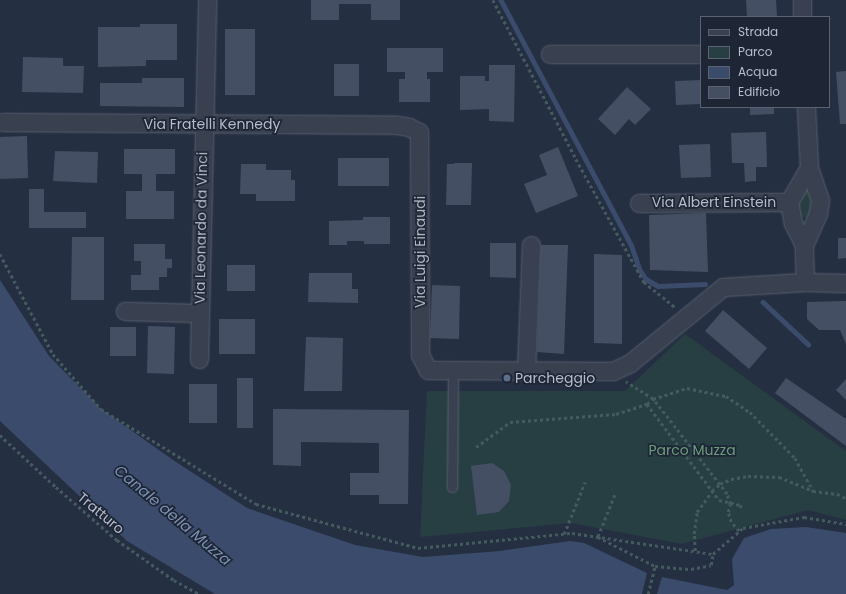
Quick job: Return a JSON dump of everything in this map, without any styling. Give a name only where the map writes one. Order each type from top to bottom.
[{"type":"street","name":"Via Leonardo da Vinci","points":[[199,360],[203,124],[207,0]]},
{"type":"street","points":[[802,0],[802,16]]},
{"type":"street","points":[[550,54],[700,54]]},
{"type":"street","points":[[804,245],[814,224],[820,200],[809,168],[806,108]]},
{"type":"street","name":"Via Fratelli Kennedy","points":[[3,122],[397,125],[409,127],[419,132]]},
{"type":"street","name":"Via Luigi Einaudi","points":[[419,132],[420,355],[428,370],[453,370]]},
{"type":"street","points":[[805,282],[804,245],[793,223],[789,211],[789,202],[809,168]]},
{"type":"street","name":"Via Albert Einstein","points":[[639,203],[789,202]]},
{"type":"street","points":[[793,223],[803,226],[814,224]]},
{"type":"street","points":[[526,371],[531,245]]},
{"type":"street","points":[[453,370],[612,371],[630,363],[723,287],[805,282],[846,282]]},
{"type":"street","points":[[125,311],[200,313]]},
{"type":"lane","points":[[452,487],[453,370]]},
{"type":"path","points":[[493,0],[576,159],[644,282],[686,317]]},
{"type":"path","points":[[0,254],[53,354],[101,409],[256,504],[418,548],[564,534],[598,537],[713,554]]},
{"type":"path","points":[[621,378],[653,399],[720,484],[727,494],[730,504],[728,512],[731,522],[739,531]]},
{"type":"path","points":[[476,447],[510,422],[616,414],[646,404],[653,399],[687,388],[726,396],[750,412],[795,458],[813,491]]},
{"type":"path","points":[[646,404],[719,500],[730,504],[740,505],[744,510]]},
{"type":"path","name":"Tratturo","points":[[0,435],[56,487],[117,540],[174,580],[199,594]]},
{"type":"path","points":[[695,551],[694,534],[698,512],[712,491],[720,484],[731,479],[748,476],[779,477],[813,491],[837,494],[846,498]]},
{"type":"path","points":[[564,534],[585,482]]},
{"type":"path","points":[[598,537],[614,495]]},
{"type":"path","points":[[598,537],[655,566],[691,569],[711,565],[713,554],[743,528],[804,517],[846,524]]},
{"type":"path","points":[[648,594],[655,566]]},
{"type":"green space","points":[[806,185],[815,201],[810,218],[800,217],[794,208]]},
{"type":"green space","name":"Parco Muzza","points":[[685,334],[846,451],[846,520],[808,510],[682,544],[571,523],[420,537],[427,391],[625,391]]},
{"type":"water","name":"Canale della Muzza","points":[[0,280],[49,356],[101,409],[173,460],[247,508],[355,545],[423,557],[500,551],[570,541],[584,543],[647,573],[642,594],[215,594],[127,541],[0,421]]},
{"type":"water","points":[[806,527],[846,533],[846,594],[657,594],[662,577],[727,590],[734,585],[732,559],[744,538],[771,529]]},
{"type":"building","points":[[311,0],[400,0],[400,20],[371,20],[371,4],[339,4],[339,20],[311,20]]},
{"type":"building","points":[[746,0],[776,0],[777,16],[747,16]]},
{"type":"building","points":[[140,24],[177,24],[177,60],[146,60],[146,66],[98,67],[98,27],[140,27]]},
{"type":"building","points":[[225,29],[255,29],[255,95],[225,95]]},
{"type":"building","points":[[387,48],[443,48],[443,72],[427,72],[427,79],[430,79],[430,102],[399,102],[399,79],[405,79],[405,72],[387,72]]},
{"type":"building","points":[[23,57],[63,58],[63,66],[84,66],[83,93],[22,92]]},
{"type":"building","points":[[334,64],[359,64],[359,96],[334,96]]},
{"type":"building","points":[[489,65],[515,65],[514,122],[489,121],[489,109],[460,110],[460,76],[485,76],[485,81],[489,81]]},
{"type":"building","points":[[846,71],[846,124],[840,124],[836,72]]},
{"type":"building","points":[[142,78],[184,78],[184,107],[100,106],[100,83],[142,83]]},
{"type":"building","points":[[700,80],[700,104],[676,105],[675,81]]},
{"type":"building","points":[[627,87],[651,109],[635,125],[629,119],[615,135],[598,119]]},
{"type":"building","points":[[750,108],[774,108],[774,114],[750,115]]},
{"type":"building","points":[[766,132],[767,167],[756,167],[756,181],[745,182],[744,163],[732,163],[731,133]]},
{"type":"building","points":[[27,136],[28,178],[0,179],[0,137]]},
{"type":"building","points":[[710,144],[711,177],[681,178],[679,145]]},
{"type":"building","points":[[558,147],[578,196],[536,213],[524,184],[547,175],[539,155]]},
{"type":"building","points":[[124,149],[175,149],[175,174],[156,174],[156,191],[174,191],[174,219],[126,219],[126,191],[142,191],[142,174],[124,174]]},
{"type":"building","points":[[55,151],[98,152],[97,183],[53,181]]},
{"type":"building","points":[[338,158],[389,158],[389,186],[338,186]]},
{"type":"building","points":[[472,163],[471,205],[446,205],[447,164]]},
{"type":"building","points":[[241,164],[266,164],[266,170],[291,170],[291,180],[295,180],[295,201],[256,201],[256,194],[240,194]]},
{"type":"building","points":[[29,189],[44,189],[44,212],[86,212],[86,228],[29,228]]},
{"type":"building","points":[[706,213],[708,272],[650,270],[649,215]]},
{"type":"building","points":[[363,217],[390,217],[390,244],[364,244],[364,241],[347,241],[347,245],[329,245],[329,221],[363,220]]},
{"type":"building","points":[[72,237],[104,237],[104,300],[71,300]]},
{"type":"building","points":[[838,238],[846,238],[846,258],[838,259]]},
{"type":"building","points":[[490,243],[516,243],[516,278],[490,277]]},
{"type":"building","points":[[134,244],[165,244],[165,259],[172,259],[172,268],[167,268],[167,277],[159,277],[159,290],[131,290],[131,275],[141,275],[141,261],[134,261]]},
{"type":"building","points":[[541,245],[568,245],[564,354],[537,352]]},
{"type":"building","points":[[594,254],[622,255],[622,344],[594,343]]},
{"type":"building","points":[[227,265],[255,265],[255,291],[227,291]]},
{"type":"building","points":[[309,273],[352,273],[352,289],[358,289],[358,303],[308,302]]},
{"type":"building","points":[[432,285],[460,286],[459,339],[430,338]]},
{"type":"building","points":[[846,301],[846,344],[840,330],[819,330],[807,319],[807,302]]},
{"type":"building","points":[[723,310],[767,348],[749,369],[705,331]]},
{"type":"building","points":[[219,319],[255,319],[255,354],[219,354]]},
{"type":"building","points":[[148,326],[175,327],[174,374],[147,373]]},
{"type":"building","points":[[110,327],[136,327],[136,356],[110,356]]},
{"type":"building","points":[[306,337],[343,338],[342,391],[304,391]]},
{"type":"building","points":[[237,378],[253,378],[253,428],[237,428]]},
{"type":"building","points":[[786,378],[846,419],[846,446],[775,393]]},
{"type":"building","points":[[846,379],[846,400],[836,390]]},
{"type":"building","points":[[189,384],[217,384],[217,423],[189,423]]},
{"type":"building","points":[[273,409],[409,410],[408,504],[379,504],[379,495],[350,495],[350,473],[379,473],[379,443],[301,442],[301,466],[273,465]]},
{"type":"building","points":[[492,463],[504,471],[511,485],[509,501],[499,512],[477,515],[471,466]]},
{"type":"waterway","points":[[501,0],[631,244],[640,270],[646,279],[658,286],[705,284]]},
{"type":"waterway","points":[[763,302],[808,344]]},
{"type":"place","name":"Parcheggio","points":[[507,378]]}]
